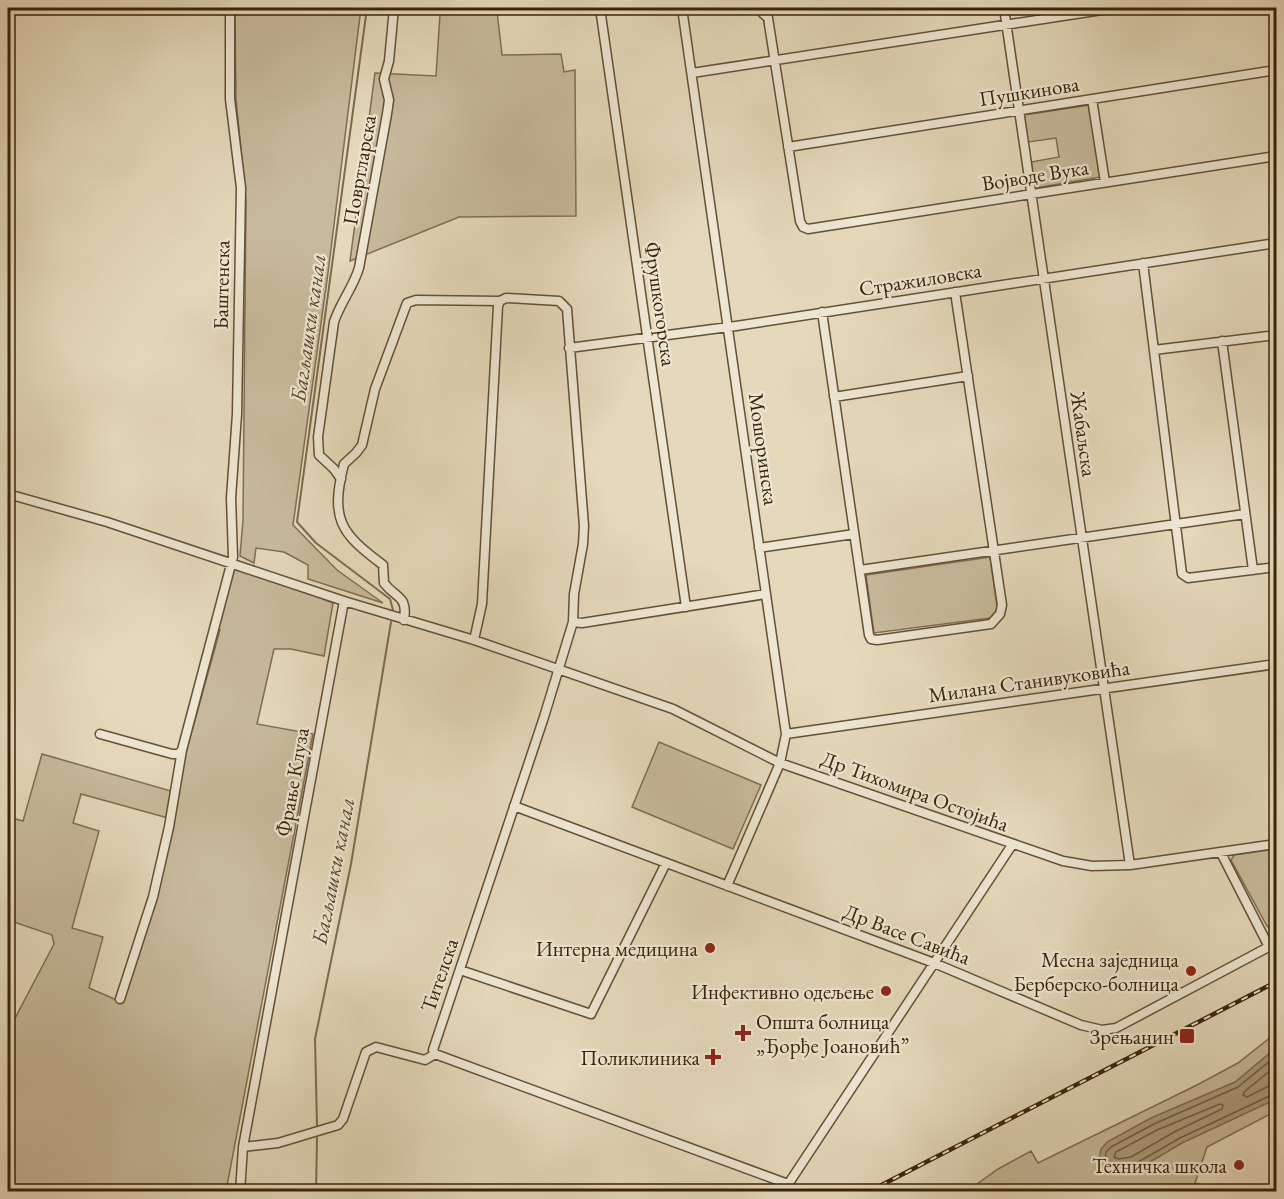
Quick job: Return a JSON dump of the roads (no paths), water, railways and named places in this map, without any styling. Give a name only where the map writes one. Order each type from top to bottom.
[{"type":"street","name":"Баштенска","points":[[120,999],[153,897],[169,827],[182,750],[232,562],[231,498],[237,414],[241,188],[230,99],[230,8]]},
{"type":"street","name":"Повртларска","points":[[341,480],[334,469],[319,455],[318,437],[334,322],[339,305],[352,286],[359,268],[384,140],[388,100],[384,79],[389,61],[394,8]]},
{"type":"street","name":"Фрушкогорска","points":[[600,8],[686,607]]},
{"type":"street","name":"Мошоринска","points":[[682,8],[786,734],[780,763],[727,886]]},
{"type":"street","points":[[757,8],[768,18],[788,147]]},
{"type":"street","name":"Жабаљска","points":[[1004,8],[1130,865]]},
{"type":"street","points":[[692,73],[1115,8]]},
{"type":"street","name":"Пушкинова","points":[[788,147],[1276,70]]},
{"type":"street","points":[[1092,99],[1105,182]]},
{"type":"street","name":"Војводе Вука","points":[[788,147],[801,225],[808,229],[1276,156]]},
{"type":"street","name":"Стражиловска","points":[[569,348],[729,327],[1276,243]]},
{"type":"street","points":[[1143,263],[1182,572],[1185,578],[1276,567]]},
{"type":"street","points":[[822,312],[869,635],[871,639],[877,640],[995,622],[1002,609],[955,292]]},
{"type":"street","name":"Тителска","points":[[435,1054],[433,1050],[573,622],[574,594],[584,536],[567,309],[556,300],[506,298],[500,301]]},
{"type":"street","points":[[334,469],[344,464],[362,445],[375,388],[406,303],[416,300],[500,301],[483,604],[474,640]]},
{"type":"street","points":[[1154,350],[1276,334]]},
{"type":"street","points":[[1222,342],[1252,570]]},
{"type":"street","points":[[834,398],[968,376]]},
{"type":"street","points":[[344,464],[338,503],[341,524],[352,540],[383,565],[385,569],[382,580],[387,587],[403,599],[404,620]]},
{"type":"street","points":[[8,494],[107,522],[344,601],[558,668]]},
{"type":"street","points":[[860,570],[1245,514]]},
{"type":"street","points":[[759,548],[854,534]]},
{"type":"street","points":[[573,622],[582,623],[766,594]]},
{"type":"street","name":"Фрање Клуза","points":[[240,1191],[243,1147],[344,601]]},
{"type":"street","name":"Милана Станивуковића","points":[[786,734],[1276,664]]},
{"type":"street","name":"Др Тихомира Остојића","points":[[558,668],[674,710],[780,763],[1012,845],[1074,863],[1092,866],[1130,865],[1276,844]]},
{"type":"street","points":[[100,735],[172,754],[178,754],[182,750]]},
{"type":"street","name":"Др Васе Савића","points":[[514,806],[934,963],[1081,1024],[1108,1029],[1116,1028],[1273,945]]},
{"type":"street","points":[[243,1147],[278,1143],[339,1125],[366,1052],[376,1047],[424,1060],[435,1054],[785,1188],[1012,845]]},
{"type":"street","points":[[1221,853],[1273,945]]},
{"type":"street","points":[[460,970],[587,1014],[594,1012],[666,863]]},
{"type":"water","points":[[1276,1048],[1276,1097],[1272,1101],[1182,1143],[1135,1171],[1118,1173],[1107,1171],[1101,1166],[1099,1160],[1101,1149],[1107,1142],[1151,1118],[1235,1082]]},
{"type":"waterway","name":"Багљашки канал","points":[[367,8],[297,522],[316,543],[390,599],[393,610]]},
{"type":"waterway","name":"Багљашки канал","points":[[317,1126],[315,1039],[351,864],[391,622]]},
{"type":"waterway","name":"Багљашки канал","points":[[316,1192],[317,1138]]},
{"type":"railway","points":[[868,1192],[1276,982]]},
{"type":"place","name":"Интерна медицина","points":[[710,948]]},
{"type":"place","name":"Месна заједница Берберско-болница","points":[[1191,971]]},
{"type":"place","name":"Инфективно одељење","points":[[886,991]]},
{"type":"place","name":"Општа болница „Ђорђе Јоановић”","points":[[743,1033]]},
{"type":"place","name":"Зрењанин","points":[[1187,1036]]},
{"type":"place","name":"Поликлиника","points":[[713,1057]]},
{"type":"place","name":"Техничка школа","points":[[1239,1165]]}]
